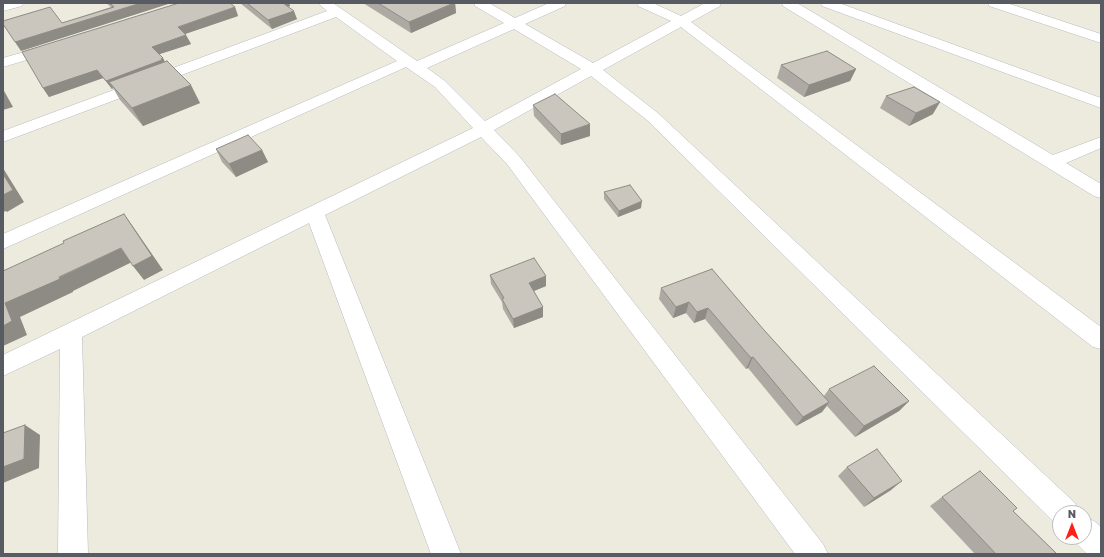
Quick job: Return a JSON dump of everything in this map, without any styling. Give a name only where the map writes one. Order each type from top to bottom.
[{"type":"street","points":[[3,7],[17,3]]},
{"type":"street","points":[[324,3],[440,84],[513,160],[813,554]]},
{"type":"street","points":[[480,3],[593,70],[653,117],[1057,505]]},
{"type":"street","points":[[3,242],[412,64],[560,3]]},
{"type":"street","points":[[643,3],[681,21],[1101,340]]},
{"type":"street","points":[[3,366],[483,128],[593,70],[714,3]]},
{"type":"street","points":[[788,3],[1101,192]]},
{"type":"street","points":[[827,3],[1101,103]]},
{"type":"street","points":[[994,3],[1101,39]]},
{"type":"street","points":[[3,137],[337,12]]},
{"type":"street","points":[[3,64],[62,44]]},
{"type":"street","points":[[1053,162],[1101,142]]},
{"type":"street","points":[[314,212],[446,554]]},
{"type":"street","points":[[71,332],[73,554]]},
{"type":"street","points":[[1092,539],[1101,547]]},
{"type":"building","points":[[110,3],[141,3],[15,42],[3,24],[3,21],[50,7],[62,23],[114,7]]},
{"type":"building","points":[[179,3],[230,3],[235,7],[178,27],[186,35],[152,47],[163,58],[161,59],[162,60],[106,81],[97,70],[43,88],[22,52]]},
{"type":"building","points":[[247,3],[283,3],[294,11],[268,20]]},
{"type":"building","points":[[378,3],[454,3],[409,22]]},
{"type":"building","points":[[827,51],[856,69],[809,85],[781,65]]},
{"type":"building","points":[[167,61],[191,85],[132,108],[109,82]]},
{"type":"building","points":[[914,87],[940,102],[916,113],[886,96]]},
{"type":"building","points":[[555,94],[590,124],[561,134],[533,105]]},
{"type":"building","points":[[248,135],[262,150],[229,164],[216,149]]},
{"type":"building","points":[[3,174],[13,190],[3,195]]},
{"type":"building","points":[[630,185],[642,201],[619,211],[604,192]]},
{"type":"building","points":[[124,214],[152,256],[133,266],[121,248],[59,277],[60,279],[5,303],[12,321],[3,326],[3,271],[64,243],[63,241]]},
{"type":"building","points":[[534,258],[546,276],[529,283],[543,307],[513,319],[502,299],[504,298],[490,275]]},
{"type":"building","points":[[712,269],[764,330],[829,402],[803,417],[753,357],[751,358],[708,308],[697,312],[689,302],[676,307],[661,288]]},
{"type":"building","points":[[874,366],[909,401],[864,426],[829,389]]},
{"type":"building","points":[[25,425],[24,459],[3,467],[3,433]]},
{"type":"building","points":[[877,449],[902,481],[874,498],[847,467]]},
{"type":"building","points":[[980,471],[1017,508],[1013,511],[1057,554],[996,554],[942,497]]}]
